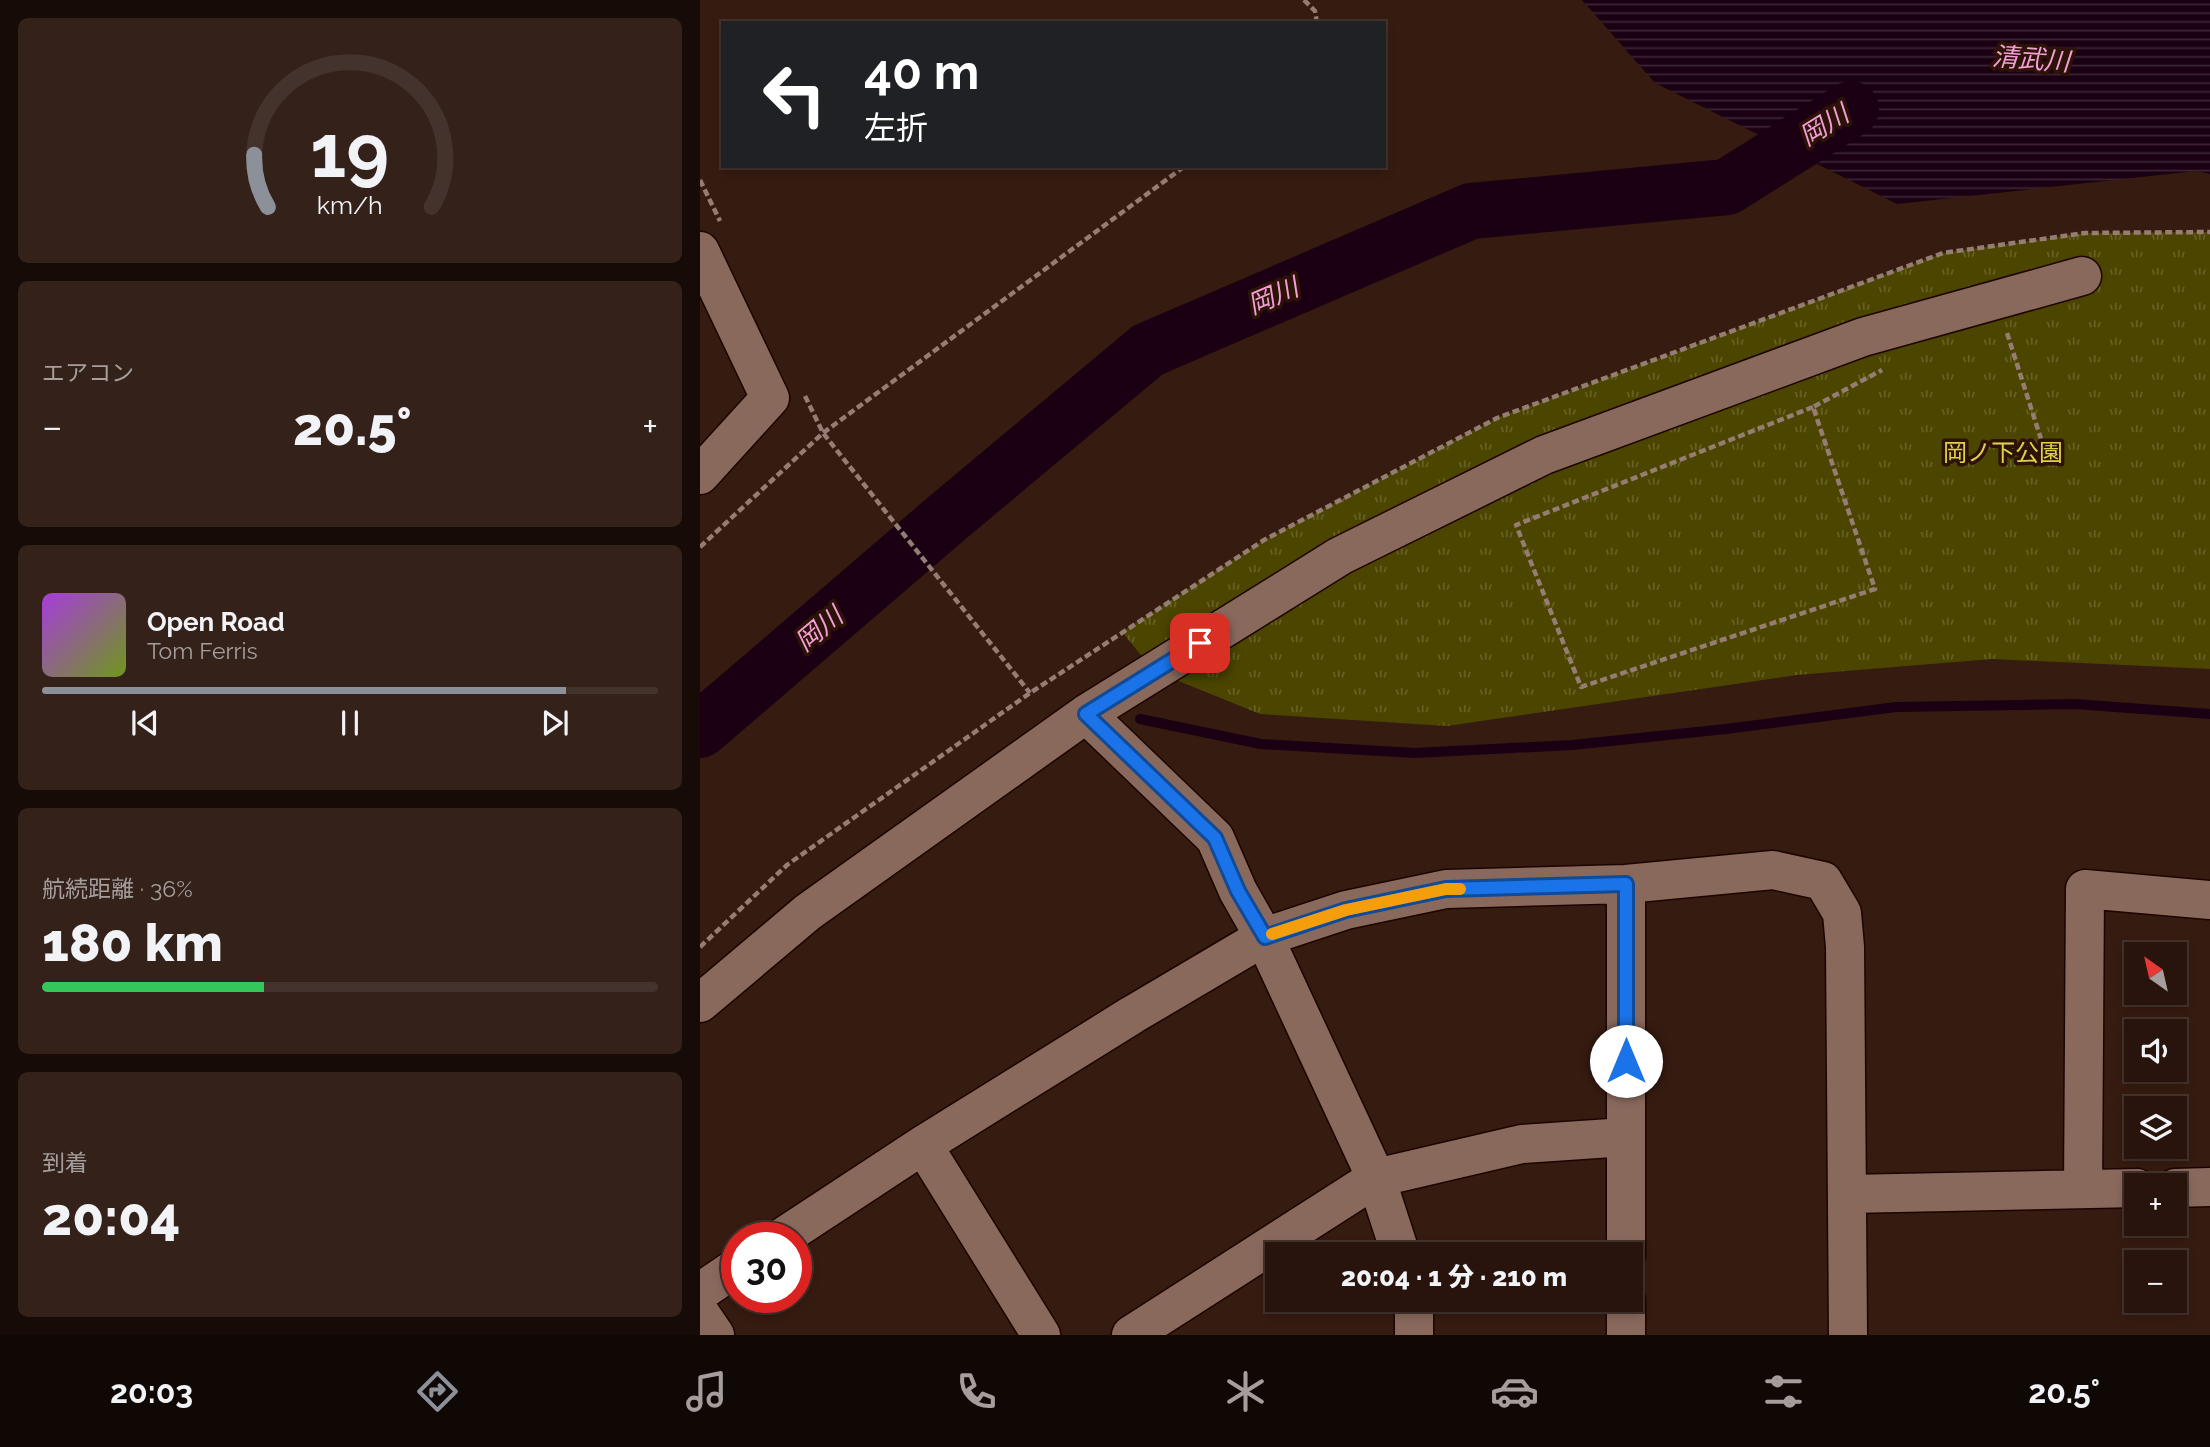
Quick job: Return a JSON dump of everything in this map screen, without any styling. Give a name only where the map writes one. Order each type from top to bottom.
[{"type":"street","points":[[700,251],[770,398],[700,475]]},
{"type":"street","points":[[700,1003],[808,912],[1086,714],[1340,556],[1544,455],[1863,337],[2082,276]]},
{"type":"street","points":[[1086,714],[1215,838],[1238,891],[1265,937],[1376,1178],[1397,1242]]},
{"type":"street","points":[[806,1222],[923,1145],[1132,1015],[1265,937],[1346,910],[1446,889],[1626,884],[1773,870],[1823,881],[1842,914],[1845,947],[1847,1335]]},
{"type":"street","points":[[1626,884],[1626,1242]]},
{"type":"street","points":[[2083,1189],[2085,889],[2210,900]]},
{"type":"street","points":[[1131,1335],[1376,1178],[1522,1144],[1626,1137]]},
{"type":"street","points":[[923,1145],[1041,1335]]},
{"type":"street","points":[[2187,1188],[2210,1187]]},
{"type":"street","points":[[1847,1194],[2124,1188]]},
{"type":"street","points":[[700,1292],[721,1278]]},
{"type":"street","points":[[1413,1312],[1414,1335]]},
{"type":"street","points":[[1626,1312],[1626,1335]]},
{"type":"street","points":[[700,1313],[715,1335]]},
{"type":"path","points":[[1304,0],[1315,11],[1317,21]]},
{"type":"path","points":[[700,547],[823,433],[1182,168]]},
{"type":"path","points":[[2003,322],[2042,439]]},
{"type":"path","points":[[1813,407],[1875,589],[1581,687],[1516,526],[1813,407],[1893,364]]},
{"type":"path","points":[[700,947],[787,865],[1030,693],[823,433]]},
{"type":"green space","name":"岡ノ下公園","points":[[2210,232],[2210,669],[1992,659],[1797,675],[1447,726],[1260,714],[1154,671],[1122,632],[1264,540],[1497,418],[1943,253],[2085,233]]},
{"type":"water","name":"清武川","points":[[1582,0],[2210,0],[2210,174],[2196,171],[1897,204],[1655,83]]},
{"type":"waterway","name":"岡川","points":[[700,730],[1148,350],[1471,211],[1727,187],[1851,109]]},
{"type":"waterway","points":[[1140,719],[1261,744],[1415,753],[1572,745],[1896,707],[2075,704],[2210,714]]},
{"type":"slow traffic","points":[[1272,934],[1346,910],[1446,889],[1460,889]]},
{"type":"route","points":[[1200,643],[1086,714],[1215,838],[1238,891],[1265,937],[1346,910],[1446,889],[1626,884],[1626,1061]]}]
